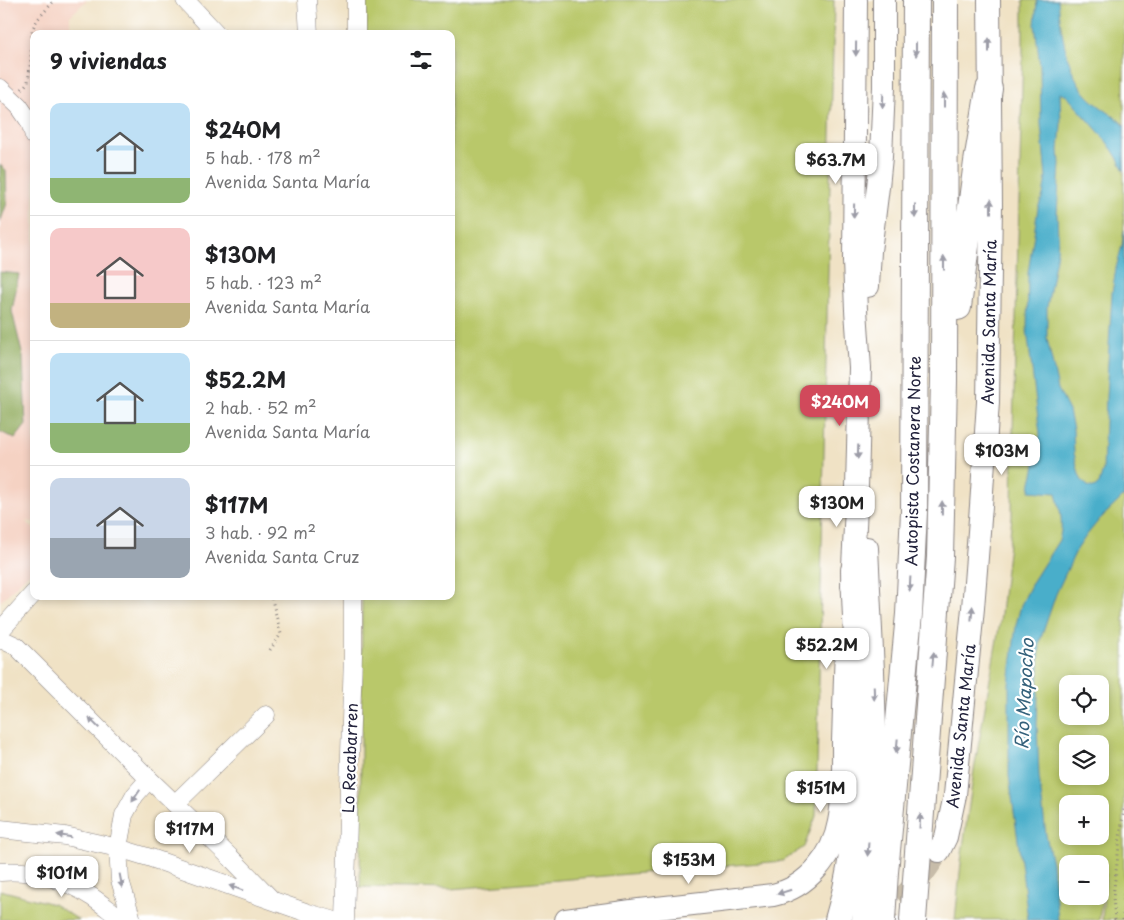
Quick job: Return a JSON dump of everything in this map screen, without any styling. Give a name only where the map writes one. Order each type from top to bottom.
[{"type":"highway","name":"Autopista Costanera Norte","points":[[882,920],[909,614],[914,512],[916,0]]},
{"type":"highway","name":"Autopista Costanera Norte","points":[[913,920],[940,557],[944,381],[945,0]]},
{"type":"highway","points":[[944,381],[955,326],[977,162],[989,89]]},
{"type":"highway","points":[[847,915],[859,768],[860,708],[854,570]]},
{"type":"highway","points":[[916,870],[919,920]]},
{"type":"main road","points":[[856,0],[854,261],[860,368]]},
{"type":"main road","points":[[566,920],[645,915],[783,893],[808,878],[822,862],[833,842],[839,821],[846,644],[854,570],[860,368],[870,251],[881,157],[884,0]]},
{"type":"main road","name":"Avenida Santa María","points":[[939,851],[946,837],[955,795],[973,608],[988,402],[991,205],[989,0]]},
{"type":"main road","points":[[847,915],[873,787],[874,696],[868,556],[857,487]]},
{"type":"street","points":[[185,0],[213,30]]},
{"type":"street","points":[[307,0],[309,30]]},
{"type":"street","points":[[356,0],[356,30]]},
{"type":"street","points":[[0,88],[19,106],[30,122]]},
{"type":"street","points":[[0,631],[30,597]]},
{"type":"street","name":"Lo Recabarren","points":[[345,920],[353,600]]},
{"type":"street","points":[[0,640],[16,646],[272,900]]},
{"type":"street","points":[[175,804],[266,715]]},
{"type":"street","points":[[132,920],[120,880],[118,848],[124,816],[135,795],[149,779]]},
{"type":"street","points":[[0,829],[65,836],[118,848],[332,920]]},
{"type":"street","points":[[0,872],[22,871],[68,883],[92,896],[123,920]]},
{"type":"path","points":[[32,30],[37,20],[55,0]]},
{"type":"path","points":[[13,101],[28,82],[30,67]]},
{"type":"path","points":[[270,650],[281,634],[272,600]]},
{"type":"path","points":[[1115,920],[1113,897],[1124,809]]},
{"type":"path","points":[[1123,920],[1124,892]]},
{"type":"shaded area","points":[[0,0],[87,0],[70,16],[70,30],[30,30],[30,522],[25,521],[30,525],[30,572],[0,602]]},
{"type":"green space","points":[[366,0],[834,0],[816,816],[804,847],[783,861],[451,889],[360,887],[362,600],[455,600],[455,30],[366,30]]},
{"type":"green space","points":[[1023,0],[1124,0],[1124,920],[1102,920],[1103,905],[1109,905],[1109,855],[1059,855],[1059,905],[1101,905],[1099,920],[955,920],[974,770],[1000,622],[1012,517]]},
{"type":"green space","points":[[0,165],[6,170],[7,203],[0,223]]},
{"type":"green space","points":[[0,272],[19,274],[12,311],[23,357],[26,425],[15,439],[0,433]]},
{"type":"green space","points":[[0,890],[53,904],[79,920],[0,920]]},
{"type":"water","name":"Río Mapocho","points":[[1037,0],[1058,0],[1063,37],[1074,76],[1096,104],[1124,125],[1124,171],[1113,150],[1067,96],[1060,93],[1058,238],[1047,307],[1047,338],[1058,389],[1069,411],[1073,429],[1074,453],[1079,474],[1082,481],[1094,488],[1099,484],[1103,470],[1112,293],[1124,230],[1124,492],[1123,497],[1099,520],[1076,551],[1056,594],[1040,641],[1037,724],[1039,776],[1046,835],[1052,863],[1058,920],[1028,920],[1009,776],[1009,684],[1016,625],[1021,605],[1033,581],[1059,540],[1061,528],[1056,493],[1030,491],[1040,434],[1027,330],[1028,273],[1038,208],[1043,195],[1046,177],[1041,124],[1040,66],[1035,25]]},
{"type":"tunnel","points":[[873,920],[893,906],[910,890],[939,851]]}]
